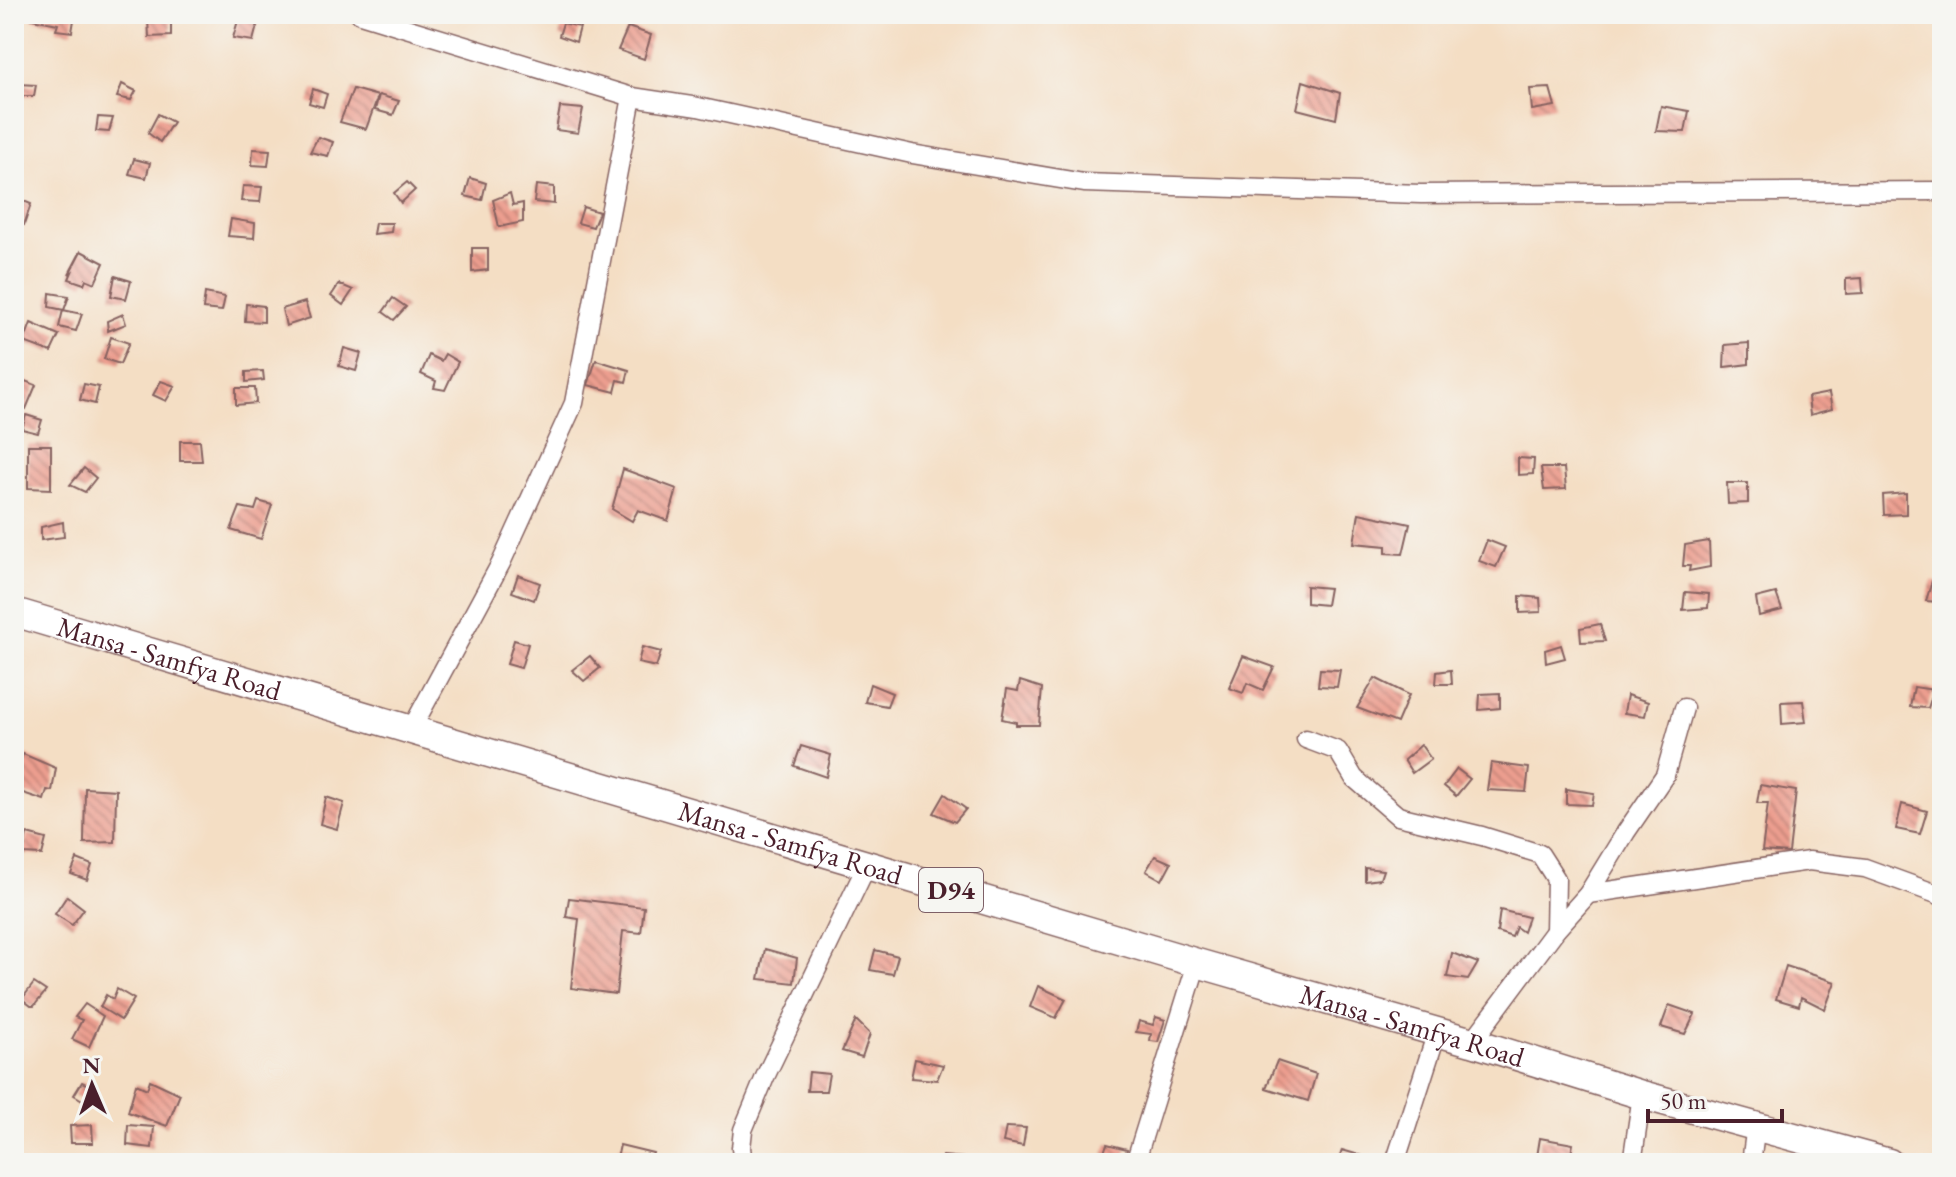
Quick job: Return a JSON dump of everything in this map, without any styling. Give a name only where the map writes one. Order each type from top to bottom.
[{"type":"main road","name":"Mansa - Samfya Road","points":[[14,612],[1472,1042],[1642,1095],[1889,1163]]},
{"type":"street","points":[[360,14],[632,97],[698,107],[912,154],[1084,183],[1421,194],[1942,191]]},
{"type":"street","points":[[412,728],[501,563],[574,403],[632,97]]},
{"type":"street","points":[[1472,1042],[1555,931],[1588,894],[1665,775],[1684,708]]},
{"type":"street","points":[[1306,739],[1338,751],[1354,778],[1398,816],[1540,854],[1556,879],[1555,931]]},
{"type":"street","points":[[1588,894],[1809,861],[1865,868],[1942,896]]},
{"type":"street","points":[[743,1163],[743,1130],[765,1077],[867,865]]},
{"type":"street","points":[[1135,1163],[1197,963]]},
{"type":"street","points":[[1395,1163],[1437,1032]]},
{"type":"street","points":[[1632,1163],[1642,1095]]},
{"type":"street","points":[[1751,1163],[1756,1125]]},
{"type":"building","points":[[33,14],[75,14],[72,32],[56,30],[58,24],[32,19]]},
{"type":"building","points":[[239,17],[258,22],[253,41],[233,38]]},
{"type":"building","points":[[148,19],[171,20],[171,36],[149,37]]},
{"type":"building","points":[[563,23],[580,27],[576,42],[559,36]]},
{"type":"building","points":[[628,27],[651,35],[644,59],[618,50]]},
{"type":"building","points":[[1303,81],[1340,93],[1336,119],[1297,109]]},
{"type":"building","points":[[18,84],[36,85],[34,96],[17,96]]},
{"type":"building","points":[[122,84],[136,91],[131,100],[117,97]]},
{"type":"building","points":[[1550,88],[1555,106],[1532,110],[1530,89]]},
{"type":"building","points":[[313,89],[327,94],[323,107],[309,103]]},
{"type":"building","points":[[353,89],[378,96],[366,129],[340,122]]},
{"type":"building","points":[[379,95],[399,101],[393,115],[375,110]]},
{"type":"building","points":[[1661,106],[1689,111],[1685,132],[1656,131]]},
{"type":"building","points":[[560,107],[583,109],[578,133],[556,130]]},
{"type":"building","points":[[158,114],[173,122],[160,142],[148,133]]},
{"type":"building","points":[[98,117],[113,118],[109,132],[96,131]]},
{"type":"building","points":[[318,137],[333,142],[328,156],[310,152]]},
{"type":"building","points":[[253,149],[270,150],[268,166],[252,165]]},
{"type":"building","points":[[134,159],[150,163],[146,178],[129,174]]},
{"type":"building","points":[[470,178],[486,183],[482,200],[465,196]]},
{"type":"building","points":[[407,182],[415,190],[401,203],[394,193]]},
{"type":"building","points":[[536,185],[554,187],[554,204],[534,202]]},
{"type":"building","points":[[243,186],[262,187],[260,202],[241,201]]},
{"type":"building","points":[[510,193],[513,205],[523,203],[523,222],[499,227],[493,200]]},
{"type":"building","points":[[14,197],[31,204],[24,225],[14,222]]},
{"type":"building","points":[[583,207],[599,212],[593,227],[578,223]]},
{"type":"building","points":[[231,219],[255,223],[254,238],[228,236]]},
{"type":"building","points":[[375,223],[392,223],[391,232],[373,234]]},
{"type":"building","points":[[472,248],[488,248],[488,270],[472,272]]},
{"type":"building","points":[[81,251],[104,263],[95,283],[86,279],[84,284],[69,279]]},
{"type":"building","points":[[115,276],[131,281],[126,299],[111,296]]},
{"type":"building","points":[[1862,278],[1863,293],[1846,294],[1846,279]]},
{"type":"building","points":[[339,284],[353,290],[343,305],[331,296]]},
{"type":"building","points":[[50,293],[69,296],[64,310],[49,307]]},
{"type":"building","points":[[205,293],[225,297],[222,311],[203,309]]},
{"type":"building","points":[[393,298],[406,307],[394,320],[383,312]]},
{"type":"building","points":[[305,302],[310,318],[286,326],[282,309]]},
{"type":"building","points":[[246,304],[264,306],[264,322],[245,321]]},
{"type":"building","points":[[63,310],[82,314],[76,331],[59,327]]},
{"type":"building","points":[[123,314],[126,324],[108,331],[107,321]]},
{"type":"building","points":[[31,323],[59,335],[51,352],[24,342]]},
{"type":"building","points":[[111,337],[129,343],[120,364],[104,359]]},
{"type":"building","points":[[1749,343],[1749,364],[1724,367],[1725,345]]},
{"type":"building","points":[[344,348],[361,353],[356,371],[339,366]]},
{"type":"building","points":[[445,354],[458,362],[445,390],[434,388],[436,381],[421,374],[429,355],[441,361]]},
{"type":"building","points":[[596,360],[629,370],[626,382],[618,380],[615,392],[588,385]]},
{"type":"building","points":[[263,371],[264,380],[246,382],[246,372]]},
{"type":"building","points":[[14,377],[36,385],[26,409],[14,403]]},
{"type":"building","points":[[161,381],[175,386],[166,401],[153,395]]},
{"type":"building","points":[[84,384],[99,387],[95,404],[80,400]]},
{"type":"building","points":[[236,388],[255,388],[256,403],[236,405]]},
{"type":"building","points":[[1829,393],[1832,409],[1810,415],[1808,397]]},
{"type":"building","points":[[26,415],[42,420],[38,433],[22,429]]},
{"type":"building","points":[[180,441],[200,441],[202,461],[180,461]]},
{"type":"building","points":[[28,445],[51,445],[51,489],[28,488]]},
{"type":"building","points":[[1518,458],[1534,459],[1533,474],[1518,475]]},
{"type":"building","points":[[84,468],[96,478],[85,492],[70,485]]},
{"type":"building","points":[[1541,468],[1564,468],[1566,489],[1544,490]]},
{"type":"building","points":[[623,469],[677,489],[668,521],[638,510],[632,521],[612,509]]},
{"type":"building","points":[[1727,483],[1748,483],[1748,503],[1728,504]]},
{"type":"building","points":[[1906,493],[1906,514],[1884,515],[1883,495]]},
{"type":"building","points":[[258,501],[272,505],[261,539],[231,530],[240,507],[255,510]]},
{"type":"building","points":[[1359,513],[1410,524],[1403,554],[1386,553],[1386,546],[1354,543]]},
{"type":"building","points":[[63,522],[64,537],[41,540],[41,527]]},
{"type":"building","points":[[1487,540],[1505,547],[1496,567],[1479,561]]},
{"type":"building","points":[[1709,541],[1710,567],[1689,571],[1690,566],[1683,566],[1685,545]]},
{"type":"building","points":[[518,575],[540,583],[534,600],[512,592]]},
{"type":"building","points":[[1932,581],[1942,584],[1942,609],[1939,610],[1939,602],[1926,601]]},
{"type":"building","points":[[1306,586],[1329,588],[1326,605],[1306,603]]},
{"type":"building","points":[[1685,592],[1709,594],[1708,608],[1683,610]]},
{"type":"building","points":[[1776,593],[1782,610],[1759,616],[1756,598]]},
{"type":"building","points":[[1520,596],[1540,598],[1541,612],[1520,613]]},
{"type":"building","points":[[1600,624],[1605,641],[1581,642],[1580,628]]},
{"type":"building","points":[[514,640],[528,644],[521,668],[507,664]]},
{"type":"building","points":[[1561,645],[1565,658],[1546,663],[1545,650]]},
{"type":"building","points":[[642,647],[661,652],[656,667],[638,663]]},
{"type":"building","points":[[590,656],[600,668],[584,681],[572,670]]},
{"type":"building","points":[[1243,656],[1274,667],[1263,690],[1247,683],[1243,693],[1229,688]]},
{"type":"building","points":[[1320,669],[1340,670],[1337,687],[1318,686]]},
{"type":"building","points":[[1451,670],[1452,684],[1436,684],[1437,672]]},
{"type":"building","points":[[1375,678],[1409,695],[1397,723],[1357,708]]},
{"type":"building","points":[[1020,681],[1042,688],[1039,725],[1016,725],[1016,722],[1002,719],[1007,689],[1018,691]]},
{"type":"building","points":[[870,684],[892,693],[887,706],[865,702]]},
{"type":"building","points":[[1914,687],[1934,690],[1928,708],[1910,707]]},
{"type":"building","points":[[1500,693],[1500,708],[1479,710],[1480,694]]},
{"type":"building","points":[[1627,695],[1648,702],[1645,716],[1624,713]]},
{"type":"building","points":[[1803,701],[1806,722],[1782,724],[1781,702]]},
{"type":"building","points":[[1421,745],[1431,759],[1412,773],[1404,760]]},
{"type":"building","points":[[801,746],[831,755],[826,777],[794,766]]},
{"type":"building","points":[[23,754],[56,768],[52,791],[47,790],[44,800],[14,790],[14,774]]},
{"type":"building","points":[[1491,763],[1529,768],[1526,792],[1487,790]]},
{"type":"building","points":[[1457,769],[1470,779],[1456,796],[1444,786]]},
{"type":"building","points":[[1760,785],[1796,791],[1789,853],[1762,851],[1768,803],[1757,803]]},
{"type":"building","points":[[85,788],[116,790],[115,842],[84,843]]},
{"type":"building","points":[[1566,789],[1594,793],[1592,805],[1566,804]]},
{"type":"building","points":[[945,794],[966,809],[955,822],[934,813]]},
{"type":"building","points":[[326,797],[344,803],[337,829],[320,824]]},
{"type":"building","points":[[1902,804],[1927,811],[1920,834],[1896,829]]},
{"type":"building","points":[[27,834],[46,839],[42,855],[23,854]]},
{"type":"building","points":[[1155,856],[1171,863],[1162,880],[1146,871]]},
{"type":"building","points":[[77,859],[92,865],[87,880],[71,874]]},
{"type":"building","points":[[1365,868],[1383,870],[1380,879],[1365,881]]},
{"type":"building","points":[[67,896],[84,909],[72,925],[55,914]]},
{"type":"building","points":[[569,898],[644,907],[641,933],[623,931],[616,994],[571,988],[579,919],[566,917]]},
{"type":"building","points":[[1500,910],[1528,917],[1523,932],[1516,927],[1512,937],[1497,932]]},
{"type":"building","points":[[765,949],[797,958],[794,983],[759,979]]},
{"type":"building","points":[[875,950],[898,956],[893,974],[870,970]]},
{"type":"building","points":[[1452,953],[1478,963],[1468,980],[1447,977]]},
{"type":"building","points":[[1786,966],[1835,982],[1825,1009],[1801,997],[1799,1006],[1776,999]]},
{"type":"building","points":[[34,983],[46,991],[31,1006],[22,999]]},
{"type":"building","points":[[1038,986],[1066,999],[1056,1018],[1030,1007]]},
{"type":"building","points":[[117,989],[134,999],[121,1020],[100,1007],[106,995],[113,999]]},
{"type":"building","points":[[85,1004],[103,1016],[89,1047],[72,1039],[82,1020],[75,1017]]},
{"type":"building","points":[[1669,1005],[1695,1014],[1685,1034],[1661,1027]]},
{"type":"building","points":[[1156,1017],[1165,1020],[1158,1042],[1150,1041],[1151,1034],[1136,1032],[1139,1021],[1153,1025]]},
{"type":"building","points":[[856,1020],[870,1034],[862,1057],[842,1051]]},
{"type":"building","points":[[915,1059],[943,1065],[937,1080],[911,1078]]},
{"type":"building","points":[[1277,1061],[1316,1074],[1308,1101],[1266,1088]]},
{"type":"building","points":[[809,1072],[829,1074],[826,1091],[807,1091]]},
{"type":"building","points":[[150,1080],[180,1094],[167,1126],[128,1112],[136,1084],[147,1089]]},
{"type":"building","points":[[82,1082],[98,1090],[89,1104],[74,1095]]},
{"type":"building","points":[[92,1125],[93,1143],[71,1143],[70,1126]]},
{"type":"building","points":[[128,1125],[154,1127],[152,1148],[127,1145]]},
{"type":"building","points":[[1006,1127],[1026,1128],[1023,1146],[1003,1142]]},
{"type":"building","points":[[1540,1138],[1573,1144],[1569,1163],[1536,1163]]},
{"type":"building","points":[[1107,1144],[1127,1149],[1124,1160],[1103,1155]]},
{"type":"building","points":[[620,1145],[653,1153],[650,1163],[616,1163]]},
{"type":"building","points":[[1342,1150],[1366,1157],[1364,1163],[1338,1163]]},
{"type":"building","points":[[943,1156],[974,1159],[973,1163],[942,1163]]}]
